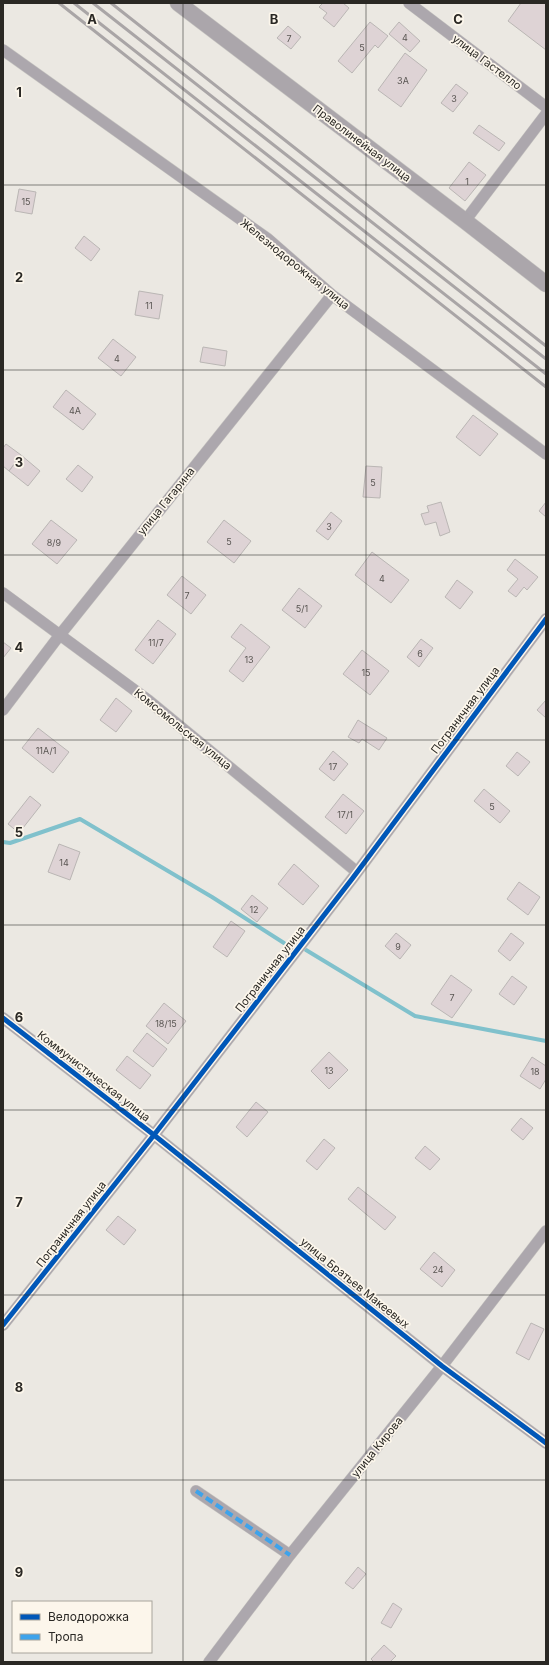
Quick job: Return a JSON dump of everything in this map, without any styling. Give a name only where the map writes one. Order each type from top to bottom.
[{"type":"main road","name":"Праволинейная улица","points":[[178,3],[546,284]]},
{"type":"street","name":"улица Гастелло","points":[[409,3],[546,107]]},
{"type":"street","name":"Железнодорожная улица","points":[[3,50],[268,239],[332,295],[546,454]]},
{"type":"street","points":[[465,221],[546,114]]},
{"type":"street","name":"улица Гагарина","points":[[3,710],[59,636],[332,295]]},
{"type":"street","name":"Комсомольская улица","points":[[3,593],[59,636],[148,700],[358,872]]},
{"type":"street","name":"Пограничная улица","points":[[3,1325],[154,1135],[358,872],[546,619]]},
{"type":"street","name":"Коммунистическая улица","points":[[3,1018],[154,1135]]},
{"type":"street","name":"улица Братьев Макеевых","points":[[154,1135],[442,1366],[546,1443]]},
{"type":"street","name":"улица Кирова","points":[[209,1662],[290,1555],[442,1366],[546,1231]]},
{"type":"street","points":[[196,1491],[290,1555]]},
{"type":"building","points":[[323,3],[343,3],[349,8],[334,27],[323,18],[327,13],[319,7]]},
{"type":"building","points":[[521,3],[546,3],[546,50],[508,21]]},
{"type":"building","points":[[370,22],[388,36],[378,48],[375,45],[352,73],[338,61]]},
{"type":"building","points":[[399,22],[420,41],[410,52],[389,34]]},
{"type":"building","points":[[288,26],[301,37],[291,49],[277,38]]},
{"type":"building","points":[[405,53],[427,70],[401,107],[378,90]]},
{"type":"building","points":[[456,84],[468,93],[453,112],[441,103]]},
{"type":"building","points":[[479,125],[505,143],[499,151],[473,133]]},
{"type":"building","points":[[469,162],[486,175],[465,201],[449,188]]},
{"type":"building","points":[[19,189],[36,192],[32,214],[15,211]]},
{"type":"building","points":[[84,236],[100,249],[91,261],[75,248]]},
{"type":"building","points":[[139,291],[163,295],[159,319],[135,315]]},
{"type":"building","points":[[113,339],[136,357],[121,376],[98,358]]},
{"type":"building","points":[[203,347],[227,351],[225,366],[200,362]]},
{"type":"building","points":[[66,390],[96,414],[83,430],[53,407]]},
{"type":"building","points":[[473,415],[498,434],[480,456],[456,437]]},
{"type":"building","points":[[6,444],[21,455],[9,471],[3,466],[3,448]]},
{"type":"building","points":[[21,455],[40,471],[28,486],[9,471]]},
{"type":"building","points":[[78,465],[93,477],[82,492],[66,479]]},
{"type":"building","points":[[366,466],[382,467],[380,498],[363,497]]},
{"type":"building","points":[[441,502],[450,532],[440,536],[436,522],[425,525],[421,514],[429,512],[427,506]]},
{"type":"building","points":[[546,502],[546,517],[539,511]]},
{"type":"building","points":[[331,512],[342,521],[328,540],[316,531]]},
{"type":"building","points":[[51,520],[77,540],[57,564],[32,544]]},
{"type":"building","points":[[224,520],[251,541],[234,563],[207,542]]},
{"type":"building","points":[[372,552],[409,580],[391,603],[355,575]]},
{"type":"building","points":[[515,559],[538,577],[527,590],[524,587],[516,597],[508,591],[518,579],[507,570]]},
{"type":"building","points":[[182,576],[206,595],[191,614],[167,595]]},
{"type":"building","points":[[457,580],[473,592],[460,609],[445,597]]},
{"type":"building","points":[[299,588],[322,606],[305,628],[282,610]]},
{"type":"building","points":[[158,620],[176,634],[153,664],[135,650]]},
{"type":"building","points":[[241,624],[270,647],[243,682],[229,671],[246,648],[231,637]]},
{"type":"building","points":[[421,639],[433,648],[419,667],[407,657]]},
{"type":"building","points":[[3,642],[11,648],[3,658]]},
{"type":"building","points":[[362,650],[389,671],[370,695],[343,674]]},
{"type":"building","points":[[116,698],[132,711],[116,732],[100,720]]},
{"type":"building","points":[[546,700],[546,718],[537,710]]},
{"type":"building","points":[[358,720],[387,738],[379,750],[362,739],[359,743],[348,737]]},
{"type":"building","points":[[38,728],[69,752],[53,773],[22,748]]},
{"type":"building","points":[[333,751],[348,764],[334,781],[319,769]]},
{"type":"building","points":[[517,752],[530,762],[518,776],[506,766]]},
{"type":"building","points":[[484,789],[510,811],[500,823],[474,801]]},
{"type":"building","points":[[343,794],[364,811],[346,834],[325,817]]},
{"type":"building","points":[[30,796],[41,805],[19,833],[8,824]]},
{"type":"building","points":[[59,844],[80,852],[70,880],[48,872]]},
{"type":"building","points":[[294,864],[319,886],[303,905],[278,884]]},
{"type":"building","points":[[519,882],[540,897],[528,915],[507,899]]},
{"type":"building","points":[[252,895],[268,908],[257,922],[241,909]]},
{"type":"building","points":[[231,921],[245,931],[227,957],[213,947]]},
{"type":"building","points":[[396,933],[411,945],[400,959],[385,946]]},
{"type":"building","points":[[511,933],[524,943],[510,961],[498,951]]},
{"type":"building","points":[[451,975],[472,990],[452,1018],[431,1004]]},
{"type":"building","points":[[512,976],[527,987],[514,1005],[499,994]]},
{"type":"building","points":[[164,1003],[186,1021],[168,1044],[146,1026]]},
{"type":"building","points":[[147,1033],[167,1049],[153,1067],[133,1051]]},
{"type":"building","points":[[329,1052],[348,1070],[329,1089],[311,1071]]},
{"type":"building","points":[[127,1056],[151,1075],[140,1089],[116,1070]]},
{"type":"building","points":[[532,1057],[546,1066],[546,1079],[540,1089],[520,1076]]},
{"type":"building","points":[[256,1102],[268,1112],[247,1137],[236,1127]]},
{"type":"building","points":[[521,1118],[533,1128],[523,1140],[511,1130]]},
{"type":"building","points":[[324,1139],[335,1148],[317,1170],[306,1161]]},
{"type":"building","points":[[425,1146],[440,1159],[430,1170],[415,1158]]},
{"type":"building","points":[[358,1187],[396,1217],[385,1230],[348,1199]]},
{"type":"building","points":[[118,1216],[136,1230],[124,1245],[106,1230]]},
{"type":"building","points":[[434,1252],[455,1270],[442,1287],[420,1269]]},
{"type":"building","points":[[531,1323],[544,1329],[529,1360],[516,1353]]},
{"type":"building","points":[[358,1567],[366,1574],[353,1589],[345,1583]]},
{"type":"building","points":[[393,1603],[402,1609],[391,1628],[381,1623]]},
{"type":"building","points":[[384,1645],[396,1656],[390,1662],[374,1662],[371,1659]]},
{"type":"waterway","points":[[3,842],[10,843],[80,819],[212,897],[284,943]]},
{"type":"waterway","points":[[306,950],[415,1016],[546,1041]]},
{"type":"railway","points":[[59,3],[546,387]]},
{"type":"railway","points":[[74,3],[546,374]]},
{"type":"railway","points":[[93,3],[546,359]]},
{"type":"railway","points":[[111,3],[546,346]]},
{"type":"marked path","points":[[196,1491],[290,1555]]},
{"type":"cycle path","points":[[3,1325],[154,1135],[352,879],[546,619]]},
{"type":"cycle path","points":[[3,1018],[154,1135],[442,1366],[546,1443]]}]
